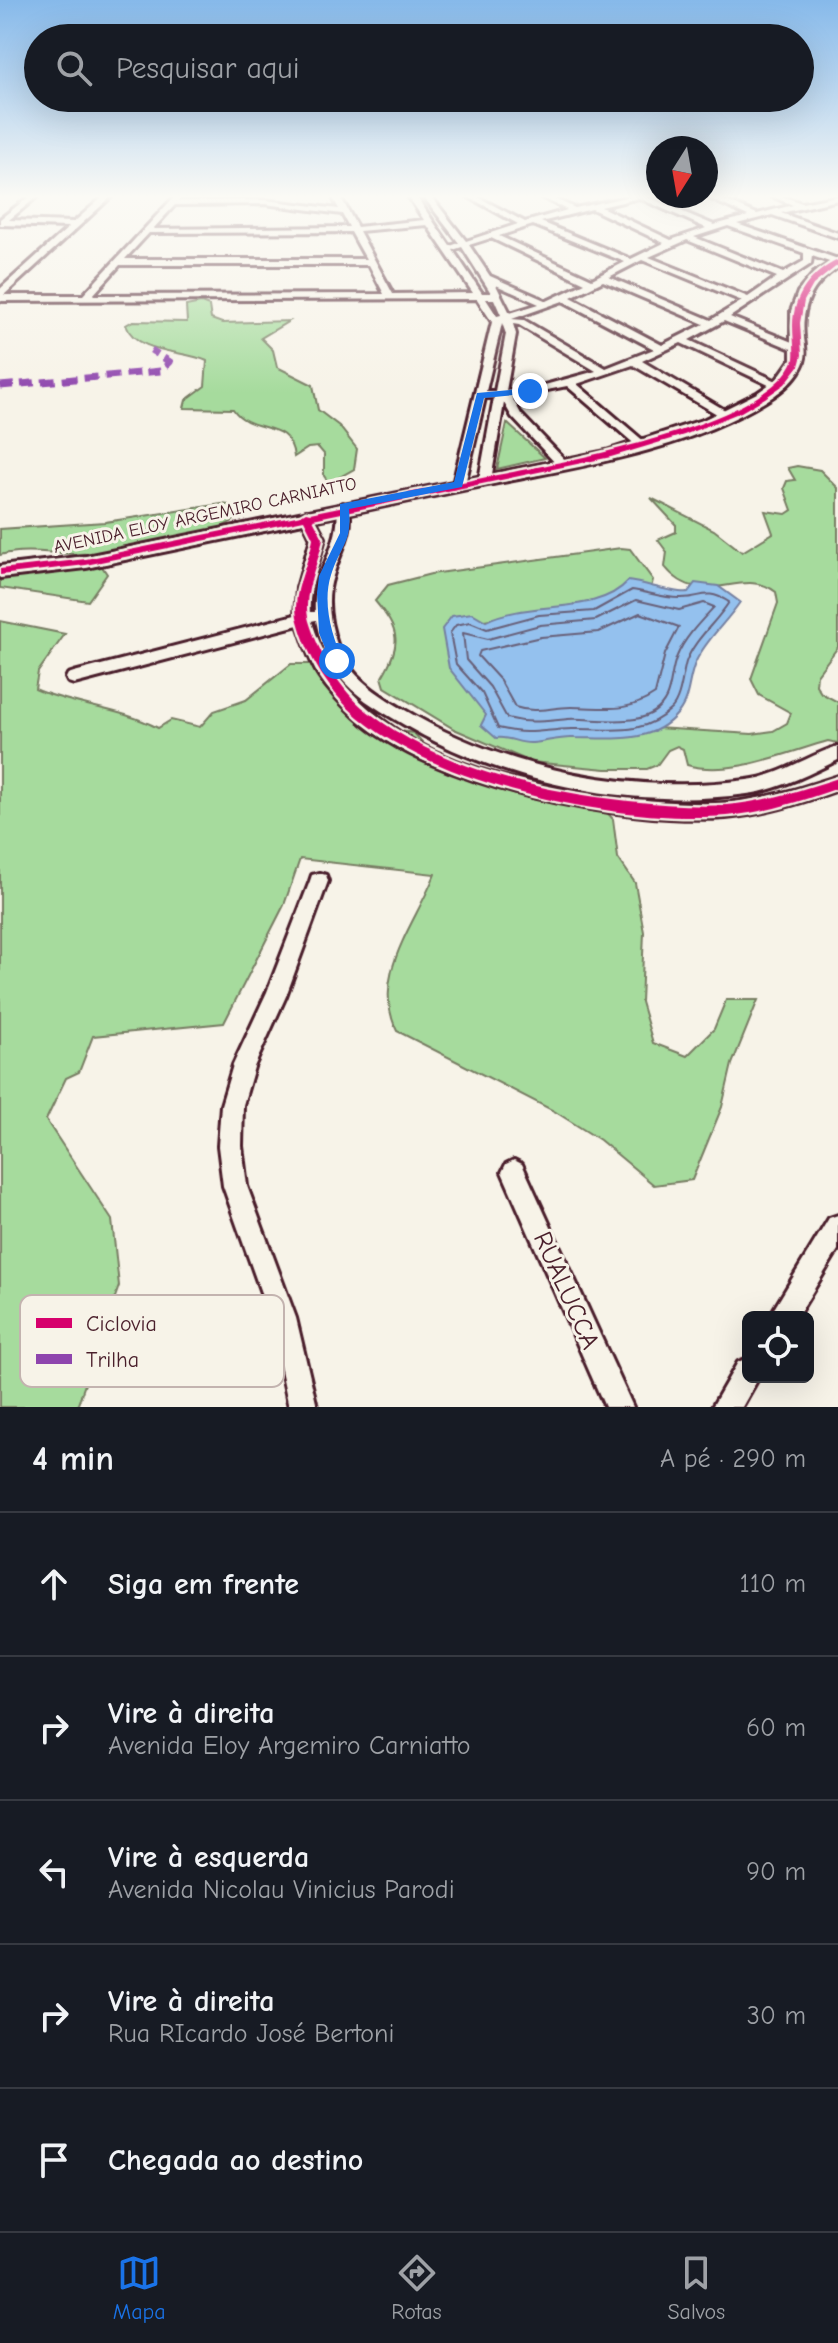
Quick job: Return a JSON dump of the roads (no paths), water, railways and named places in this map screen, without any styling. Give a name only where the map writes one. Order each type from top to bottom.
[{"type":"street","points":[[0,296],[37,262]]},
{"type":"street","points":[[84,299],[117,262],[373,262],[391,298]]},
{"type":"street","points":[[456,262],[480,298],[511,334],[503,395],[485,480]]},
{"type":"street","points":[[459,484],[502,320],[486,277],[474,262]]},
{"type":"street","points":[[547,262],[590,282]]},
{"type":"street","points":[[502,320],[547,304],[632,262]]},
{"type":"street","points":[[653,262],[745,299]]},
{"type":"street","points":[[746,262],[781,276]]},
{"type":"street","points":[[480,395],[503,395],[568,382],[633,360],[682,340],[723,317],[745,299],[808,262]]},
{"type":"street","name":"AVENIDA ELOY ARGEMIRO CARNIATTO","points":[[0,572],[75,564],[563,464],[642,445],[726,415],[777,385],[795,368],[798,348],[796,326],[802,291],[817,274],[838,262]]},
{"type":"street","points":[[486,277],[547,304]]},
{"type":"street","points":[[601,277],[711,323]]},
{"type":"street","points":[[0,296],[84,299],[495,296]]},
{"type":"street","points":[[562,296],[660,348]]},
{"type":"street","points":[[723,317],[798,348]]},
{"type":"street","points":[[502,320],[521,322],[602,370]]},
{"type":"street","points":[[682,340],[777,385]]},
{"type":"street","points":[[633,360],[726,415]]},
{"type":"street","points":[[568,382],[642,445]]},
{"type":"street","points":[[503,395],[516,415],[563,464]]},
{"type":"street","points":[[343,507],[346,533],[325,576],[325,633],[337,661],[362,691],[413,725],[528,769],[580,780],[710,790],[751,787],[838,753]]},
{"type":"street","points":[[306,515],[318,538],[317,551],[303,589],[302,618],[326,677],[338,695],[369,720],[410,746],[518,789],[555,797],[709,811],[764,806],[838,783]]},
{"type":"street","points":[[74,678],[324,614]]},
{"type":"street","points":[[275,1295],[235,1186],[230,1146],[232,1105],[244,1065],[276,996],[319,881]]},
{"type":"street","name":"RUALUCCA","points":[[514,1172],[619,1407]]},
{"type":"street","points":[[786,1311],[836,1237]]},
{"type":"street","points":[[284,1322],[303,1407]]},
{"type":"street","points":[[726,1407],[742,1382]]},
{"type":"water","points":[[628,581],[682,592],[688,592],[695,583],[718,586],[740,602],[700,653],[682,707],[668,723],[630,738],[569,738],[532,743],[496,738],[481,725],[486,715],[449,668],[442,629],[452,616],[472,613],[486,621],[522,611],[581,604],[615,592]]}]
